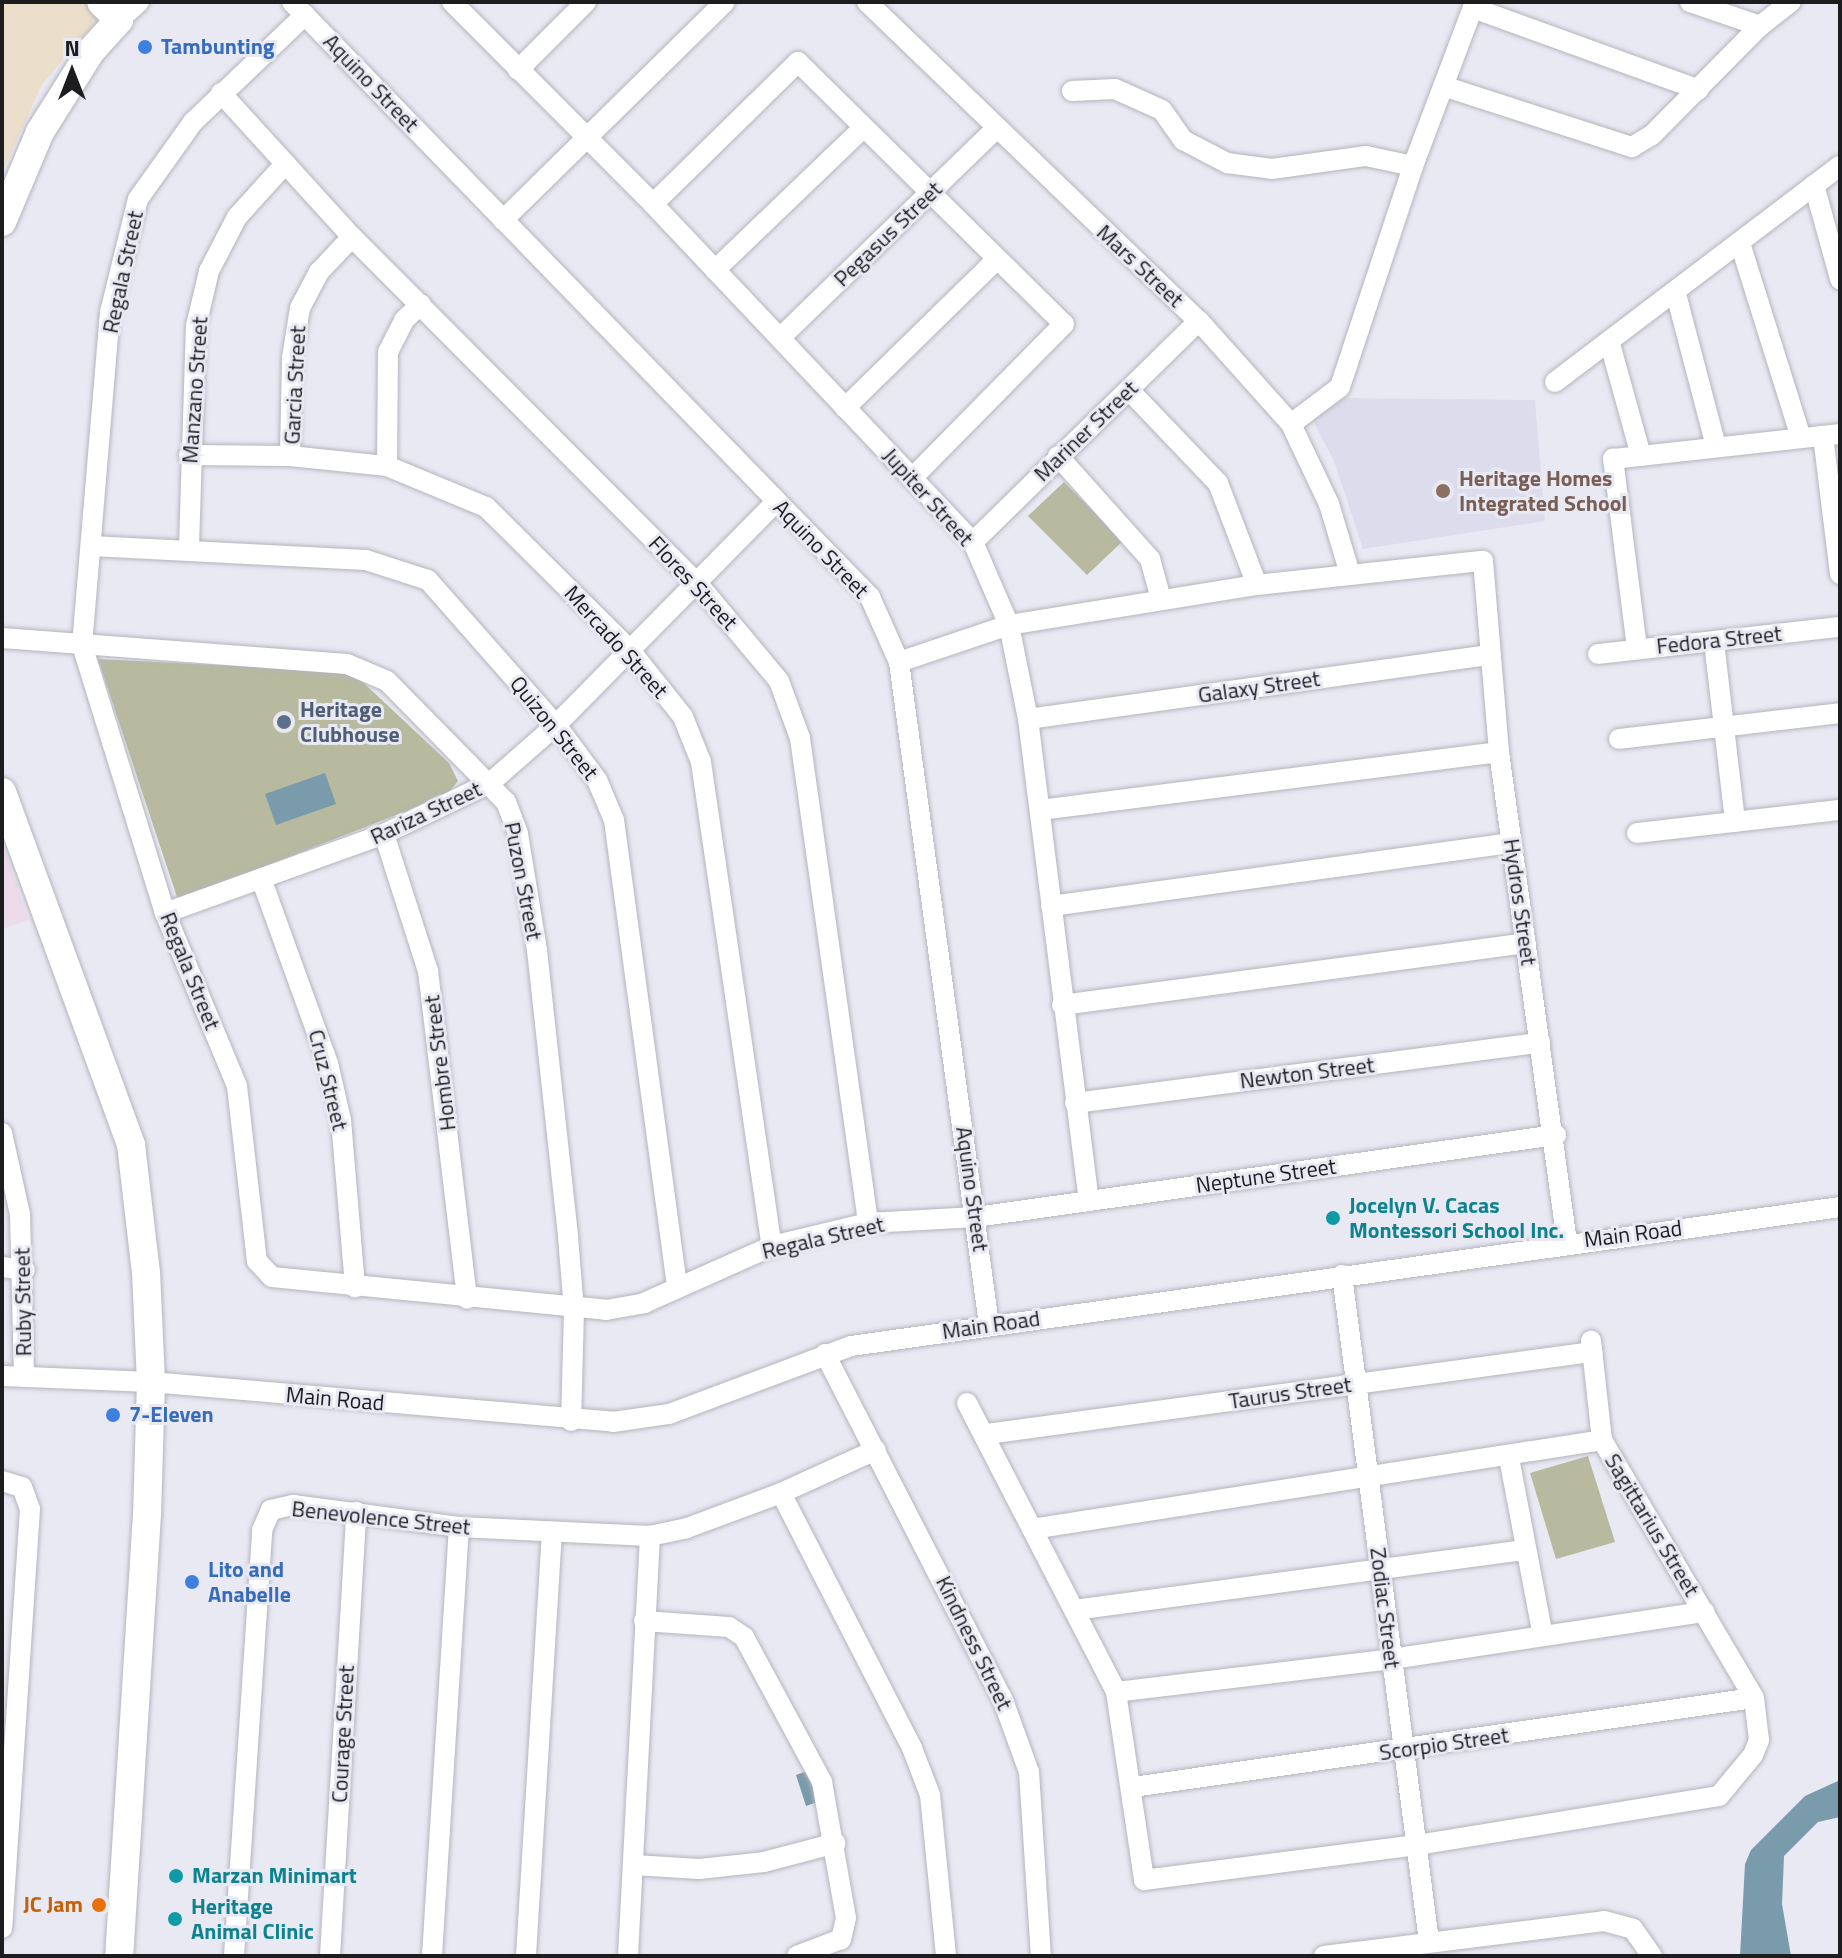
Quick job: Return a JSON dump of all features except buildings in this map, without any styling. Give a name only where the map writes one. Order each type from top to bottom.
[{"type":"main road","points":[[2,222],[40,132],[120,8]]},
{"type":"main road","points":[[2,792],[10,842],[131,1145],[146,1272],[151,1382],[119,1956]]},
{"type":"street","name":"Jupiter Street","points":[[452,2],[653,204],[973,542],[1009,625],[1028,719],[1089,1201]]},
{"type":"street","points":[[518,70],[586,2]]},
{"type":"street","points":[[503,220],[725,2]]},
{"type":"street","name":"Mars Street","points":[[867,2],[1199,321],[1291,424],[1329,504],[1350,574]]},
{"type":"street","points":[[1690,2],[1760,26]]},
{"type":"street","points":[[1443,86],[1632,147],[1642,144],[1760,26],[1791,2]]},
{"type":"street","points":[[1291,424],[1340,387],[1413,166],[1474,5],[1699,90]]},
{"type":"street","name":"Regala Street","points":[[299,9],[193,122],[138,199],[110,312],[82,645],[165,913],[237,1086],[257,1261],[272,1277],[574,1310],[644,1303],[772,1246],[868,1223],[976,1217]]},
{"type":"street","name":"Aquino Street","points":[[299,9],[870,597],[899,662],[989,1325]]},
{"type":"street","points":[[653,204],[798,62],[1064,324],[912,478]]},
{"type":"street","points":[[1072,91],[1107,88],[1162,110],[1183,140],[1227,163],[1272,169],[1366,156],[1413,166]]},
{"type":"street","name":"Flores Street","points":[[221,93],[352,237],[698,584],[779,681],[800,738],[868,1223]]},
{"type":"street","points":[[715,270],[863,128]]},
{"type":"street","name":"Pegasus Street","points":[[780,338],[996,129]]},
{"type":"street","name":"Manzano Street","points":[[189,547],[189,455],[196,326],[209,271],[237,217],[285,164]]},
{"type":"street","points":[[1555,382],[1676,294],[1840,166]]},
{"type":"street","points":[[1814,185],[1840,279]]},
{"type":"street","name":"Garcia Street","points":[[290,456],[292,358],[300,308],[319,272],[352,237]]},
{"type":"street","points":[[1740,243],[1801,438]]},
{"type":"street","points":[[845,408],[996,260]]},
{"type":"street","points":[[1676,294],[1716,447]]},
{"type":"street","points":[[387,466],[388,352],[404,320],[421,304]]},
{"type":"street","name":"Mariner Street","points":[[973,542],[1199,321]]},
{"type":"street","points":[[1610,344],[1641,456]]},
{"type":"street","points":[[1129,390],[1218,483],[1257,585]]},
{"type":"street","points":[[1637,648],[1613,459],[1832,435],[1840,574]]},
{"type":"street","name":"Mercado Street","points":[[189,455],[290,456],[387,466],[486,507],[629,649],[683,717],[701,762],[772,1246]]},
{"type":"street","points":[[1058,456],[1150,559],[1161,599]]},
{"type":"street","name":"Rariza Street","points":[[165,913],[262,881],[384,834],[490,783],[556,725],[776,502]]},
{"type":"street","name":"Quizon Street","points":[[91,546],[189,547],[366,560],[428,580],[556,725],[597,780],[614,820],[677,1288]]},
{"type":"street","name":"Hydros Street","points":[[1350,574],[1483,561],[1499,752],[1556,1135],[1567,1242]]},
{"type":"street","points":[[899,662],[1009,625],[1161,599],[1350,574]]},
{"type":"street","name":"Fedora Street","points":[[1598,654],[1840,627]]},
{"type":"street","name":"Puzon Street","points":[[2,638],[347,664],[387,681],[506,802],[518,834],[537,950],[574,1310],[571,1421]]},
{"type":"street","points":[[1714,642],[1735,822]]},
{"type":"street","name":"Galaxy Street","points":[[1028,719],[1490,655]]},
{"type":"street","points":[[1619,739],[1840,713]]},
{"type":"street","points":[[1040,810],[1499,752]]},
{"type":"street","points":[[1637,833],[1840,810]]},
{"type":"street","name":"Hombre Street","points":[[384,834],[428,971],[467,1299]]},
{"type":"street","points":[[1051,906],[1512,843]]},
{"type":"street","name":"Cruz Street","points":[[262,881],[328,1063],[341,1120],[355,1287]]},
{"type":"street","points":[[1062,1005],[1526,943]]},
{"type":"street","name":"Newton Street","points":[[1075,1103],[1540,1043]]},
{"type":"street","name":"Ruby Street","points":[[2,1133],[20,1214],[25,1270],[24,1377]]},
{"type":"street","name":"Neptune Street","points":[[976,1217],[1556,1135]]},
{"type":"street","name":"Main Road","points":[[2,1376],[151,1382],[571,1421],[613,1422],[669,1414],[825,1354],[989,1325],[1567,1242],[1840,1207]]},
{"type":"street","points":[[2,1267],[25,1270]]},
{"type":"street","name":"Zodiac Street","points":[[1342,1275],[1429,1941]]},
{"type":"street","name":"Taurus Street","points":[[987,1434],[1355,1384],[1592,1346]]},
{"type":"street","name":"Sagittarius Street","points":[[1592,1346],[1602,1440],[1754,1698]]},
{"type":"street","name":"Kindness Street","points":[[825,1354],[1004,1703],[1029,1772],[1041,1956]]},
{"type":"street","points":[[967,1403],[987,1434],[1116,1692],[1133,1787],[1144,1880],[1417,1845],[1719,1796],[1753,1755],[1759,1740],[1754,1698]]},
{"type":"street","points":[[1032,1529],[1509,1458],[1602,1440]]},
{"type":"street","name":"Benevolence Street","points":[[234,1956],[262,1530],[271,1510],[293,1505],[459,1527],[650,1536],[687,1528],[781,1493],[876,1450]]},
{"type":"street","points":[[1509,1458],[1543,1636]]},
{"type":"street","points":[[2,1481],[22,1487],[30,1509],[2,1928]]},
{"type":"street","points":[[781,1493],[912,1748],[930,1795],[946,1956]]},
{"type":"street","name":"Courage Street","points":[[330,1956],[356,1512]]},
{"type":"street","points":[[432,1956],[459,1527]]},
{"type":"street","points":[[526,1956],[552,1533]]},
{"type":"street","points":[[628,1956],[650,1536]]},
{"type":"street","points":[[1074,1610],[1525,1550]]},
{"type":"street","points":[[1116,1692],[1392,1659],[1704,1612]]},
{"type":"street","points":[[644,1621],[729,1627],[744,1637],[822,1782],[836,1843],[846,1918],[841,1939],[797,1956]]},
{"type":"street","name":"Scorpio Street","points":[[1133,1787],[1754,1698]]},
{"type":"street","points":[[634,1865],[699,1869],[764,1862],[836,1843]]},
{"type":"street","points":[[1324,1956],[1604,1921],[1633,1929],[1652,1956]]},
{"type":"shaded area","points":[[2,2],[85,2],[100,17],[42,84],[2,173]]},
{"type":"shaded area","name":"Heritage Homes Integrated School","points":[[1345,398],[1535,400],[1545,521],[1363,549],[1334,461],[1311,417]]},
{"type":"shaded area","points":[[325,773],[336,804],[276,825],[265,794]]},
{"type":"shaded area","points":[[5,851],[28,920],[2,929],[2,852]]},
{"type":"shaded area","points":[[813,1769],[823,1800],[806,1806],[796,1775]]},
{"type":"shaded area","points":[[1840,1780],[1840,1817],[1818,1822],[1784,1856],[1782,1904],[1791,1956],[1740,1956],[1745,1864],[1751,1850],[1805,1796]]},
{"type":"green space","points":[[1064,482],[1123,541],[1087,575],[1028,516]]},
{"type":"green space","points":[[98,659],[352,672],[449,763],[458,781],[450,791],[404,812],[178,900]]},
{"type":"green space","points":[[1588,1456],[1615,1542],[1556,1559],[1530,1473]]},
{"type":"place","name":"Tambunting","points":[[145,47]]},
{"type":"place","name":"Heritage Homes Integrated School","points":[[1443,491]]},
{"type":"place","name":"Heritage Clubhouse","points":[[284,722]]},
{"type":"place","name":"Jocelyn V. Cacas Montessori School Inc.","points":[[1333,1218]]},
{"type":"place","name":"7-Eleven","points":[[113,1415]]},
{"type":"place","name":"Lito and Anabelle","points":[[192,1582]]},
{"type":"place","name":"Marzan Minimart","points":[[176,1876]]},
{"type":"place","name":"JC Jam","points":[[99,1905]]},
{"type":"place","name":"Heritage Animal Clinic","points":[[175,1919]]}]
